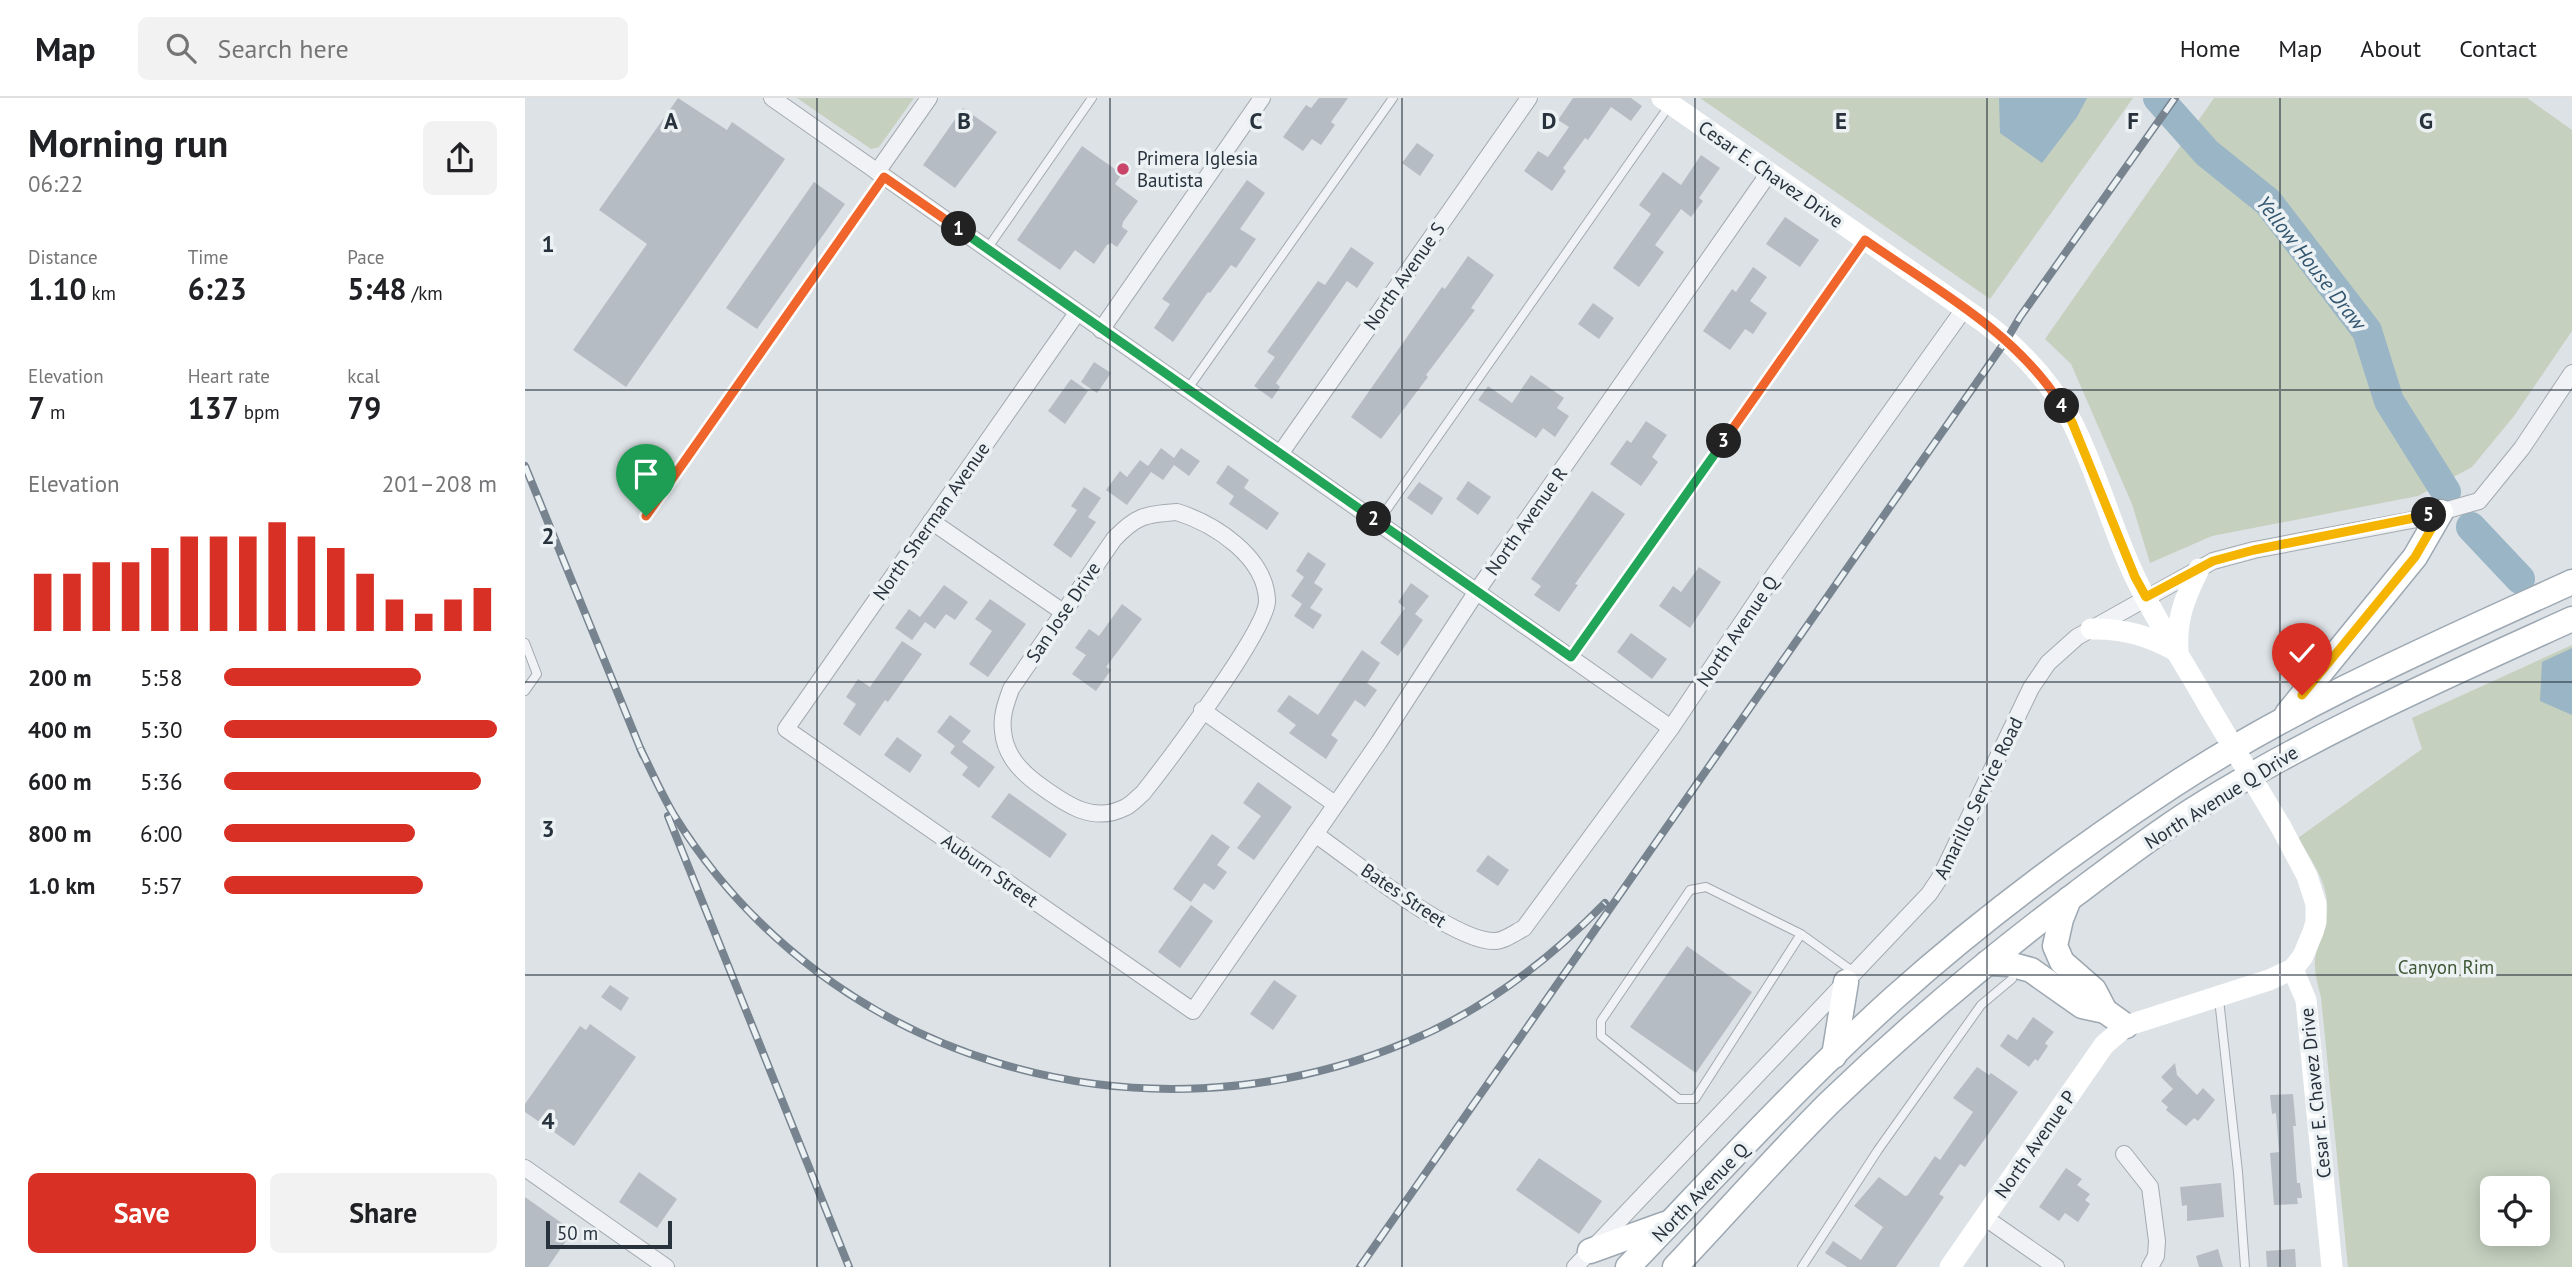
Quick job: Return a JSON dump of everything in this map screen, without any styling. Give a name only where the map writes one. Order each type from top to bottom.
[{"type":"main road","points":[[2307,701],[2415,557],[2441,512]]},
{"type":"main road","points":[[2307,701],[2572,582]]},
{"type":"main road","name":"North Avenue Q Drive","points":[[2069,899],[2190,812],[2297,749],[2413,691],[2572,619]]},
{"type":"main road","name":"North Avenue Q Drive","points":[[2090,842],[2174,785],[2279,723],[2307,701]]},
{"type":"main road","name":"North Avenue Q","points":[[1628,1267],[1833,1056],[1895,998],[1989,918],[2090,842]]},
{"type":"main road","points":[[2069,899],[2061,919],[2056,946],[2062,962],[2094,990],[2105,1010],[2126,1026]]},
{"type":"main road","name":"North Avenue Q","points":[[1675,1267],[1828,1105],[1915,1023],[2069,899]]},
{"type":"main road","points":[[1987,963],[2010,964],[2031,970],[2082,1006],[2105,1010]]},
{"type":"main road","points":[[1833,1056],[1850,978]]},
{"type":"main road","points":[[1582,1259],[1672,1221]]},
{"type":"street","points":[[772,98],[1671,728]]},
{"type":"street","points":[[881,174],[929,98]]},
{"type":"street","points":[[1101,330],[1262,98]]},
{"type":"street","name":"North Avenue S","points":[[1280,454],[1529,98]]},
{"type":"street","name":"Cesar E. Chavez Drive","points":[[1666,101],[2007,340],[2052,391],[2072,422],[2135,577],[2281,827],[2307,876],[2316,904],[2313,932],[2303,956],[2293,969],[2306,1000],[2332,1267]]},
{"type":"street","name":"North Avenue R","points":[[1193,1011],[1477,591],[1769,173]]},
{"type":"street","name":"North Avenue Q","points":[[1499,942],[1524,928],[1671,728],[1774,575],[1964,309]]},
{"type":"street","name":"North Sherman Avenue","points":[[786,729],[1077,313]]},
{"type":"street","points":[[2441,512],[2479,501],[2522,448],[2572,373]]},
{"type":"street","name":"San Jose Drive","points":[[1177,512],[1191,517],[1248,556],[1261,575],[1267,602],[1261,624],[1202,710],[1143,793],[1126,807],[1103,813],[1071,808],[1026,775],[1011,758],[1003,732],[1003,711],[1011,689],[1063,612],[1114,539],[1131,522],[1153,513],[1177,512]]},
{"type":"street","name":"Amarillo Service Road","points":[[1582,1259],[1929,894],[1941,876],[2031,688],[2048,663],[2077,637],[2213,561],[2254,550],[2441,512]]},
{"type":"street","points":[[931,521],[1063,612]]},
{"type":"street","points":[[2091,629],[2137,632],[2178,652],[2179,614],[2199,569]]},
{"type":"street","points":[[1202,710],[1335,804]]},
{"type":"street","name":"Auburn Street","points":[[786,729],[1193,1011]]},
{"type":"street","name":"Bates Street","points":[[1315,834],[1440,921],[1470,937],[1499,942]]},
{"type":"street","points":[[2126,1026],[2269,980],[2293,969]]},
{"type":"street","name":"North Avenue P","points":[[1950,1267],[2104,1045],[2126,1026]]},
{"type":"street","points":[[2124,1154],[2150,1187],[2157,1241],[2150,1267]]},
{"type":"street","points":[[525,1168],[666,1267]]},
{"type":"street","points":[[1984,1217],[2056,1267]]},
{"type":"lane","points":[[987,249],[1092,98]]},
{"type":"lane","points":[[1187,390],[1393,98]]},
{"type":"lane","points":[[1378,522],[1666,101]]},
{"type":"lane","points":[[646,516],[881,174]]},
{"type":"lane","points":[[1571,657],[1865,240]]},
{"type":"lane","points":[[525,643],[537,674],[525,691]]},
{"type":"lane","points":[[1801,934],[1695,1099],[1679,1098],[1601,1036],[1601,1021],[1690,890],[1706,887],[1801,934],[1850,978]]},
{"type":"lane","points":[[1802,1267],[1878,1150],[1981,1005],[2012,979]]},
{"type":"lane","points":[[2219,996],[2238,1172],[2245,1267]]},
{"type":"green space","points":[[797,98],[914,98],[879,147],[871,149]]},
{"type":"green space","points":[[1700,98],[2133,98],[1990,299]]},
{"type":"green space","points":[[2214,98],[2527,98],[2572,130],[2572,331],[2514,416],[2472,467],[2418,496],[2212,536],[2150,563],[2132,504],[2071,364],[2045,339]]},
{"type":"green space","name":"Canyon Rim","points":[[2572,645],[2572,1267],[2348,1267],[2321,997],[2315,969],[2327,902],[2320,877],[2298,838],[2422,749],[2412,718]]},
{"type":"water","points":[[1999,98],[2087,98],[2077,117],[2042,163],[2000,133]]},
{"type":"water","points":[[2572,648],[2572,715],[2540,701],[2542,662]]},
{"type":"building","points":[[678,98],[727,130],[732,122],[785,159],[626,387],[573,350],[647,244],[599,210]]},
{"type":"building","points":[[1319,98],[1348,98],[1331,122],[1335,125],[1321,145],[1312,139],[1303,151],[1283,137],[1306,105],[1311,108]]},
{"type":"building","points":[[1573,98],[1631,98],[1642,106],[1631,121],[1611,107],[1588,140],[1585,138],[1563,168],[1566,171],[1552,191],[1524,171],[1538,151],[1548,157],[1569,127],[1558,120]]},
{"type":"building","points":[[963,108],[997,132],[955,188],[923,165]]},
{"type":"building","points":[[1417,143],[1434,155],[1420,176],[1402,163]]},
{"type":"building","points":[[1082,146],[1122,174],[1115,184],[1138,201],[1123,222],[1122,227],[1128,231],[1117,247],[1111,243],[1107,245],[1094,264],[1075,250],[1060,270],[1017,240]]},
{"type":"building","points":[[1701,155],[1720,168],[1699,198],[1703,201],[1691,217],[1681,209],[1655,245],[1664,252],[1639,287],[1613,268],[1651,214],[1639,205],[1663,172],[1681,185]]},
{"type":"building","points":[[1247,180],[1265,193],[1240,229],[1256,239],[1236,268],[1231,265],[1210,293],[1208,292],[1173,342],[1154,328],[1170,304],[1162,299]]},
{"type":"building","points":[[814,182],[845,204],[757,329],[726,308]]},
{"type":"building","points":[[1785,217],[1819,240],[1800,267],[1766,244]]},
{"type":"building","points":[[1351,247],[1374,263],[1357,288],[1347,281],[1276,383],[1280,387],[1272,399],[1254,386],[1275,357],[1267,352],[1318,281],[1325,285]]},
{"type":"building","points":[[1468,256],[1494,275],[1471,308],[1475,310],[1381,439],[1351,417],[1442,287],[1445,289]]},
{"type":"building","points":[[1753,267],[1767,277],[1750,301],[1767,313],[1753,334],[1745,329],[1730,350],[1703,331],[1732,289],[1736,292]]},
{"type":"building","points":[[1593,303],[1614,318],[1599,339],[1578,324]]},
{"type":"building","points":[[1094,362],[1111,373],[1097,393],[1081,382]]},
{"type":"building","points":[[1531,375],[1564,398],[1557,408],[1569,416],[1555,437],[1543,428],[1536,438],[1478,400],[1488,386],[1512,403]]},
{"type":"building","points":[[1071,379],[1088,391],[1065,424],[1048,411]]},
{"type":"building","points":[[1646,421],[1667,435],[1652,457],[1658,462],[1641,486],[1610,464],[1627,440],[1631,443]]},
{"type":"building","points":[[1161,448],[1174,458],[1181,448],[1200,461],[1189,476],[1174,465],[1163,480],[1151,472],[1127,505],[1106,490],[1120,471],[1127,477],[1140,460],[1148,466]]},
{"type":"building","points":[[1228,465],[1249,480],[1244,488],[1279,513],[1267,530],[1229,504],[1234,496],[1216,483]]},
{"type":"building","points":[[1468,481],[1491,497],[1478,515],[1456,499]]},
{"type":"building","points":[[1419,482],[1443,498],[1432,515],[1407,498]]},
{"type":"building","points":[[1084,487],[1101,498],[1088,517],[1096,522],[1071,558],[1053,545],[1077,510],[1071,506]]},
{"type":"building","points":[[1592,491],[1625,514],[1575,584],[1578,585],[1559,612],[1534,595],[1541,586],[1531,579]]},
{"type":"building","points":[[1308,552],[1326,564],[1314,583],[1323,589],[1310,608],[1322,615],[1313,629],[1294,616],[1302,604],[1291,596],[1304,577],[1296,571]]},
{"type":"building","points":[[1699,567],[1721,582],[1690,628],[1659,606],[1673,586],[1681,592]]},
{"type":"building","points":[[1411,583],[1429,596],[1415,614],[1423,620],[1398,656],[1380,643],[1405,608],[1398,602]]},
{"type":"building","points":[[944,585],[968,602],[955,620],[946,614],[935,629],[925,622],[912,640],[895,628],[909,609],[920,617]]},
{"type":"building","points":[[990,599],[1026,624],[988,677],[969,664],[992,631],[975,619]]},
{"type":"building","points":[[1122,604],[1142,619],[1106,667],[1111,670],[1096,691],[1072,674],[1086,655],[1075,648],[1089,629],[1099,636]]},
{"type":"building","points":[[1631,633],[1667,659],[1652,679],[1617,652]]},
{"type":"building","points":[[902,641],[922,654],[860,736],[843,724],[856,704],[846,697],[858,679],[870,687]]},
{"type":"building","points":[[1362,650],[1380,663],[1367,683],[1377,690],[1365,707],[1355,700],[1331,735],[1338,740],[1326,759],[1289,733],[1296,725],[1277,711],[1289,695],[1318,715]]},
{"type":"building","points":[[950,715],[971,731],[962,742],[995,767],[979,788],[962,775],[968,767],[950,753],[955,746],[937,732]]},
{"type":"building","points":[[897,737],[922,755],[910,773],[884,755]]},
{"type":"building","points":[[1258,782],[1292,807],[1254,860],[1237,848],[1261,816],[1243,803]]},
{"type":"building","points":[[1009,793],[1067,834],[1050,858],[991,817]]},
{"type":"building","points":[[1212,834],[1230,847],[1217,865],[1227,872],[1214,890],[1204,883],[1191,902],[1173,889]]},
{"type":"building","points":[[1488,855],[1509,870],[1498,886],[1476,871]]},
{"type":"building","points":[[1191,905],[1213,921],[1180,968],[1158,952]]},
{"type":"building","points":[[1687,946],[1752,992],[1696,1073],[1630,1027]]},
{"type":"building","points":[[1274,980],[1297,996],[1273,1030],[1250,1014]]},
{"type":"building","points":[[610,985],[629,998],[621,1011],[601,997]]},
{"type":"building","points":[[2033,1017],[2054,1032],[2045,1043],[2048,1046],[2038,1061],[2035,1059],[2029,1067],[2000,1046],[2008,1034],[2017,1040]]},
{"type":"building","points":[[590,1024],[636,1057],[574,1146],[525,1112],[525,1104],[580,1026],[586,1030]]},
{"type":"building","points":[[2175,1063],[2177,1075],[2197,1095],[2203,1088],[2215,1100],[2198,1121],[2194,1118],[2186,1126],[2166,1110],[2168,1107],[2161,1101],[2173,1089],[2161,1077]]},
{"type":"building","points":[[1977,1067],[1989,1075],[1991,1073],[2018,1092],[1965,1167],[1960,1164],[1939,1194],[1944,1197],[1896,1267],[1847,1267],[1825,1253],[1833,1241],[1861,1260],[1883,1227],[1854,1206],[1879,1177],[1905,1196],[1908,1195],[1935,1156],[1940,1160],[1973,1112],[1953,1098]]},
{"type":"building","points":[[2293,1094],[2297,1183],[2300,1183],[2302,1198],[2297,1198],[2298,1204],[2274,1205],[2270,1153],[2279,1152],[2276,1113],[2272,1114],[2270,1095]]},
{"type":"building","points":[[1539,1158],[1602,1201],[1579,1234],[1516,1190]]},
{"type":"building","points":[[2066,1168],[2082,1179],[2077,1185],[2090,1194],[2085,1200],[2090,1204],[2078,1222],[2065,1213],[2059,1221],[2039,1207]]},
{"type":"building","points":[[639,1172],[677,1199],[657,1228],[619,1202]]},
{"type":"building","points":[[2221,1183],[2224,1217],[2187,1221],[2187,1205],[2182,1206],[2180,1187]]},
{"type":"building","points":[[525,1197],[573,1231],[548,1267],[525,1267]]},
{"type":"building","points":[[2218,1249],[2223,1267],[2199,1267],[2196,1256]]},
{"type":"building","points":[[2295,1249],[2296,1267],[2267,1267],[2266,1251]]},
{"type":"waterway","name":"Yellow House Draw","points":[[2158,98],[2207,153],[2268,202],[2367,331],[2389,401],[2446,492]]},
{"type":"waterway","name":"Yellow House Draw","points":[[2471,527],[2520,579]]},
{"type":"railway","points":[[1360,1267],[2175,98]]},
{"type":"railway","points":[[525,466],[643,755]]},
{"type":"railway","points":[[640,748],[674,815],[739,901],[816,971],[903,1025],[999,1063],[1099,1084],[1202,1088],[1305,1074],[1407,1042],[1462,1015],[1513,983],[1561,945],[1605,903]]},
{"type":"railway","points":[[668,816],[849,1267]]},
{"type":"place","name":"Primera Iglesia Bautista","points":[[1123,169]]},
{"type":"route","points":[[646,516],[884,177],[1571,657],[1865,240],[2007,340],[2052,391],[2072,422],[2135,577],[2146,597],[2213,561],[2254,550],[2441,512],[2415,557],[2302,695]]}]
